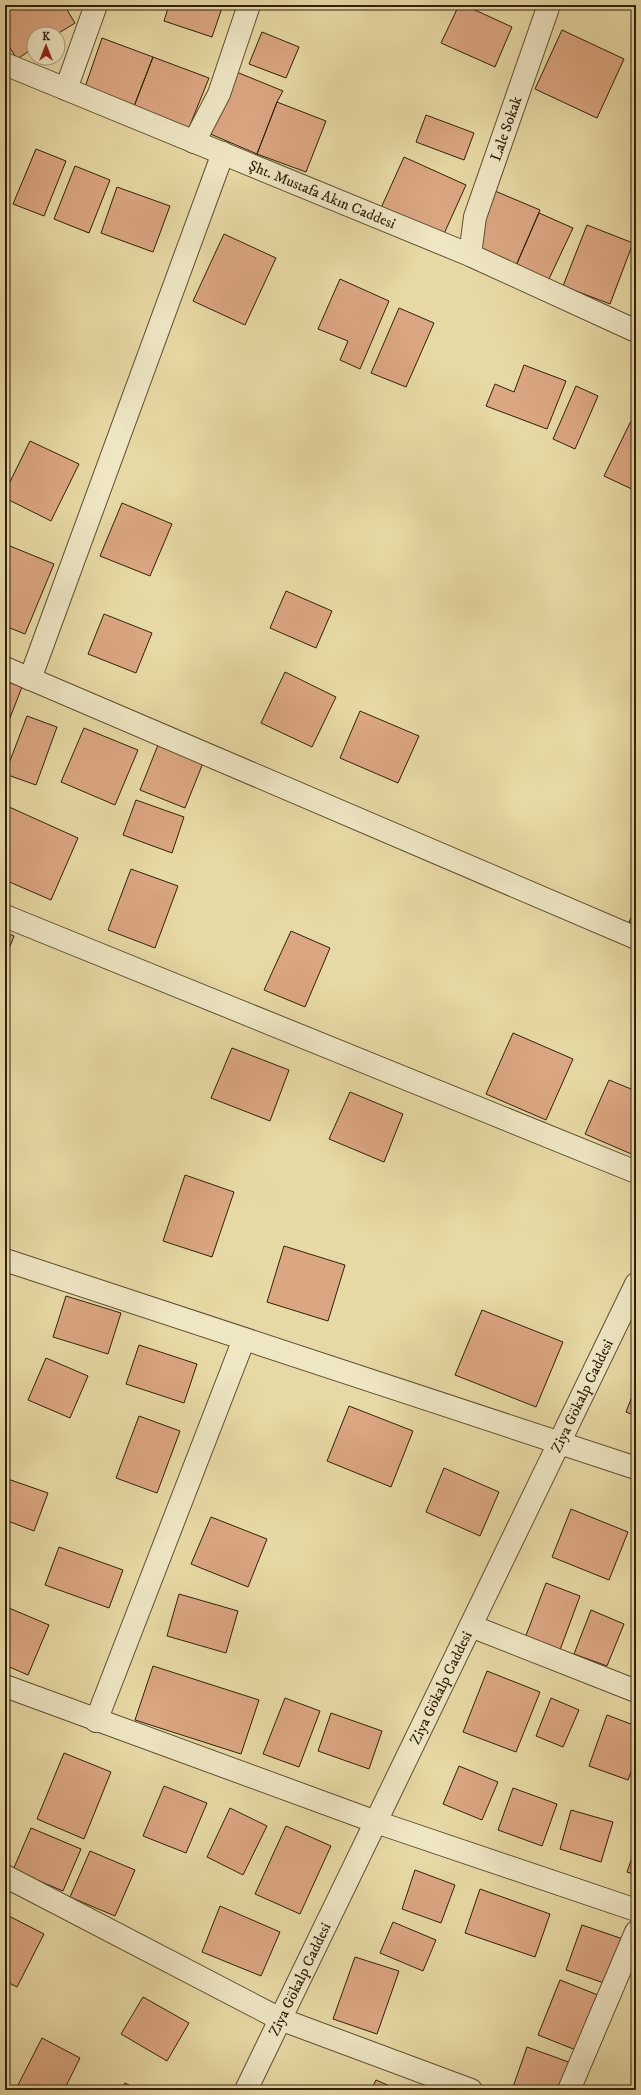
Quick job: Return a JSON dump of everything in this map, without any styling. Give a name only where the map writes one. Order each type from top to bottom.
[{"type":"street","points":[[66,89],[96,5]]},
{"type":"street","points":[[194,142],[219,94],[250,5]]},
{"type":"street","name":"Lale Sokak","points":[[470,255],[475,217],[549,5]]},
{"type":"street","name":"Şht. Mustafa Akın Caddesi","points":[[5,64],[470,255],[636,331]]},
{"type":"street","points":[[30,679],[222,153]]},
{"type":"street","points":[[5,668],[636,938]]},
{"type":"street","points":[[5,916],[636,1172]]},
{"type":"street","points":[[5,1260],[636,1468]]},
{"type":"street","name":"Ziya Gökalp Caddesi","points":[[246,2090],[636,1284]]},
{"type":"street","points":[[96,1721],[244,1338]]},
{"type":"street","points":[[471,1626],[636,1691]]},
{"type":"street","points":[[5,1686],[96,1721],[376,1822],[636,1910]]},
{"type":"street","points":[[5,1876],[280,2019],[471,2090]]},
{"type":"street","points":[[569,2090],[636,1932]]},
{"type":"building","points":[[5,5],[64,5],[75,23],[66,28],[66,26],[26,26],[26,53],[17,59],[5,40]]},
{"type":"building","points":[[169,5],[223,5],[212,37],[164,21]]},
{"type":"building","points":[[459,5],[464,5],[512,27],[495,67],[441,43]]},
{"type":"building","points":[[562,30],[624,59],[597,118],[535,89]]},
{"type":"building","points":[[262,32],[299,47],[286,78],[249,64]]},
{"type":"building","points":[[102,38],[153,57],[133,109],[84,90]]},
{"type":"building","points":[[153,57],[209,78],[188,130],[133,109]]},
{"type":"building","points":[[234,71],[283,91],[277,102],[257,154],[208,133]]},
{"type":"building","points":[[277,102],[326,121],[306,172],[257,154]]},
{"type":"building","points":[[636,114],[636,128],[631,126]]},
{"type":"building","points":[[426,115],[474,133],[464,160],[416,142]]},
{"type":"building","points":[[36,149],[66,161],[44,216],[13,204]]},
{"type":"building","points":[[404,157],[466,185],[443,236],[381,208]]},
{"type":"building","points":[[75,166],[110,180],[89,233],[54,219]]},
{"type":"building","points":[[117,187],[170,206],[153,252],[101,233]]},
{"type":"building","points":[[495,191],[540,210],[515,268],[470,249]]},
{"type":"building","points":[[539,213],[573,228],[548,281],[515,268]]},
{"type":"building","points":[[587,225],[633,243],[610,304],[563,286]]},
{"type":"building","points":[[224,234],[276,258],[245,325],[193,301]]},
{"type":"building","points":[[340,279],[389,301],[360,369],[340,360],[348,341],[318,329]]},
{"type":"building","points":[[399,308],[434,323],[406,387],[371,373]]},
{"type":"building","points":[[524,365],[566,381],[547,429],[486,406],[495,384],[514,392]]},
{"type":"building","points":[[576,386],[598,396],[575,449],[553,439]]},
{"type":"building","points":[[631,421],[636,423],[636,491],[604,476]]},
{"type":"building","points":[[30,441],[79,464],[51,521],[5,498],[5,492]]},
{"type":"building","points":[[122,503],[172,524],[150,576],[100,556]]},
{"type":"building","points":[[5,544],[54,564],[25,634],[5,626]]},
{"type":"building","points":[[286,591],[332,611],[316,648],[270,628]]},
{"type":"building","points":[[104,614],[152,633],[136,673],[88,654]]},
{"type":"building","points":[[285,672],[336,697],[312,747],[261,723]]},
{"type":"building","points":[[5,681],[22,687],[8,723],[5,722]]},
{"type":"building","points":[[360,711],[419,736],[398,783],[340,758]]},
{"type":"building","points":[[27,716],[57,727],[36,785],[5,774]]},
{"type":"building","points":[[84,728],[138,750],[115,805],[61,782]]},
{"type":"building","points":[[158,745],[203,763],[185,808],[140,790]]},
{"type":"building","points":[[136,800],[184,817],[172,853],[123,835]]},
{"type":"building","points":[[7,806],[78,838],[51,900],[5,880],[5,810]]},
{"type":"building","points":[[131,869],[178,886],[155,948],[108,930]]},
{"type":"building","points":[[636,907],[636,925],[629,922]]},
{"type":"building","points":[[291,931],[330,948],[305,1007],[264,990]]},
{"type":"building","points":[[5,932],[14,936],[5,959]]},
{"type":"building","points":[[513,1033],[573,1059],[546,1120],[486,1094]]},
{"type":"building","points":[[232,1048],[289,1070],[270,1121],[211,1098]]},
{"type":"building","points":[[609,1080],[636,1091],[636,1156],[585,1134]]},
{"type":"building","points":[[350,1092],[403,1114],[384,1162],[329,1139]]},
{"type":"building","points":[[185,1175],[234,1192],[212,1257],[163,1241]]},
{"type":"building","points":[[284,1246],[345,1265],[328,1321],[267,1302]]},
{"type":"building","points":[[66,1296],[121,1313],[108,1354],[53,1337]]},
{"type":"building","points":[[482,1310],[563,1342],[536,1407],[455,1375]]},
{"type":"building","points":[[139,1345],[197,1364],[184,1403],[126,1384]]},
{"type":"building","points":[[46,1358],[88,1376],[70,1418],[28,1400]]},
{"type":"building","points":[[636,1386],[636,1416],[626,1412]]},
{"type":"building","points":[[349,1406],[413,1431],[391,1487],[327,1461]]},
{"type":"building","points":[[139,1416],[180,1431],[157,1493],[116,1478]]},
{"type":"building","points":[[444,1468],[499,1492],[480,1536],[426,1512]]},
{"type":"building","points":[[5,1478],[48,1493],[34,1531],[5,1520]]},
{"type":"building","points":[[571,1509],[628,1532],[609,1580],[552,1557]]},
{"type":"building","points":[[211,1517],[267,1539],[248,1587],[191,1564]]},
{"type":"building","points":[[59,1547],[123,1570],[109,1608],[45,1585]]},
{"type":"building","points":[[546,1583],[580,1596],[560,1650],[525,1638]]},
{"type":"building","points":[[179,1594],[238,1611],[226,1653],[167,1636]]},
{"type":"building","points":[[9,1608],[49,1625],[28,1675],[5,1665],[5,1618]]},
{"type":"building","points":[[591,1610],[624,1624],[607,1666],[574,1654]]},
{"type":"building","points":[[153,1666],[259,1700],[241,1754],[135,1720]]},
{"type":"building","points":[[487,1671],[540,1692],[516,1752],[463,1732]]},
{"type":"building","points":[[285,1698],[320,1711],[299,1767],[263,1754]]},
{"type":"building","points":[[551,1698],[579,1710],[563,1747],[536,1736]]},
{"type":"building","points":[[331,1713],[382,1731],[369,1769],[318,1751]]},
{"type":"building","points":[[607,1715],[636,1726],[636,1759],[628,1780],[589,1766]]},
{"type":"building","points":[[5,1730],[9,1732],[5,1740]]},
{"type":"building","points":[[64,1753],[111,1772],[84,1839],[37,1819]]},
{"type":"building","points":[[459,1766],[498,1782],[482,1820],[443,1804]]},
{"type":"building","points":[[164,1786],[207,1803],[186,1853],[143,1836]]},
{"type":"building","points":[[513,1788],[557,1804],[542,1846],[498,1830]]},
{"type":"building","points":[[230,1808],[267,1826],[243,1875],[207,1857]]},
{"type":"building","points":[[571,1810],[613,1822],[601,1862],[560,1849]]},
{"type":"building","points":[[286,1826],[331,1846],[300,1914],[255,1894]]},
{"type":"building","points":[[31,1828],[81,1849],[63,1891],[13,1870]]},
{"type":"building","points":[[636,1846],[636,1875],[627,1872]]},
{"type":"building","points":[[90,1851],[135,1870],[115,1916],[70,1897]]},
{"type":"building","points":[[415,1870],[455,1885],[441,1923],[402,1909]]},
{"type":"building","points":[[480,1889],[550,1914],[535,1957],[465,1933]]},
{"type":"building","points":[[220,1906],[280,1932],[261,1976],[202,1952]]},
{"type":"building","points":[[5,1914],[44,1934],[17,1987],[5,1981]]},
{"type":"building","points":[[393,1922],[436,1940],[423,1971],[380,1953]]},
{"type":"building","points":[[582,1925],[623,1939],[607,1984],[566,1970]]},
{"type":"building","points":[[355,1957],[399,1971],[377,2034],[333,2019]]},
{"type":"building","points":[[560,1980],[603,1997],[581,2052],[538,2035]]},
{"type":"building","points":[[143,1997],[189,2023],[167,2061],[121,2034]]},
{"type":"building","points":[[42,2038],[80,2058],[64,2090],[18,2090],[16,2089]]},
{"type":"building","points":[[527,2047],[577,2065],[568,2090],[512,2090]]},
{"type":"building","points":[[376,2080],[399,2090],[371,2090]]},
{"type":"building","points":[[125,2083],[139,2090],[121,2090]]}]
